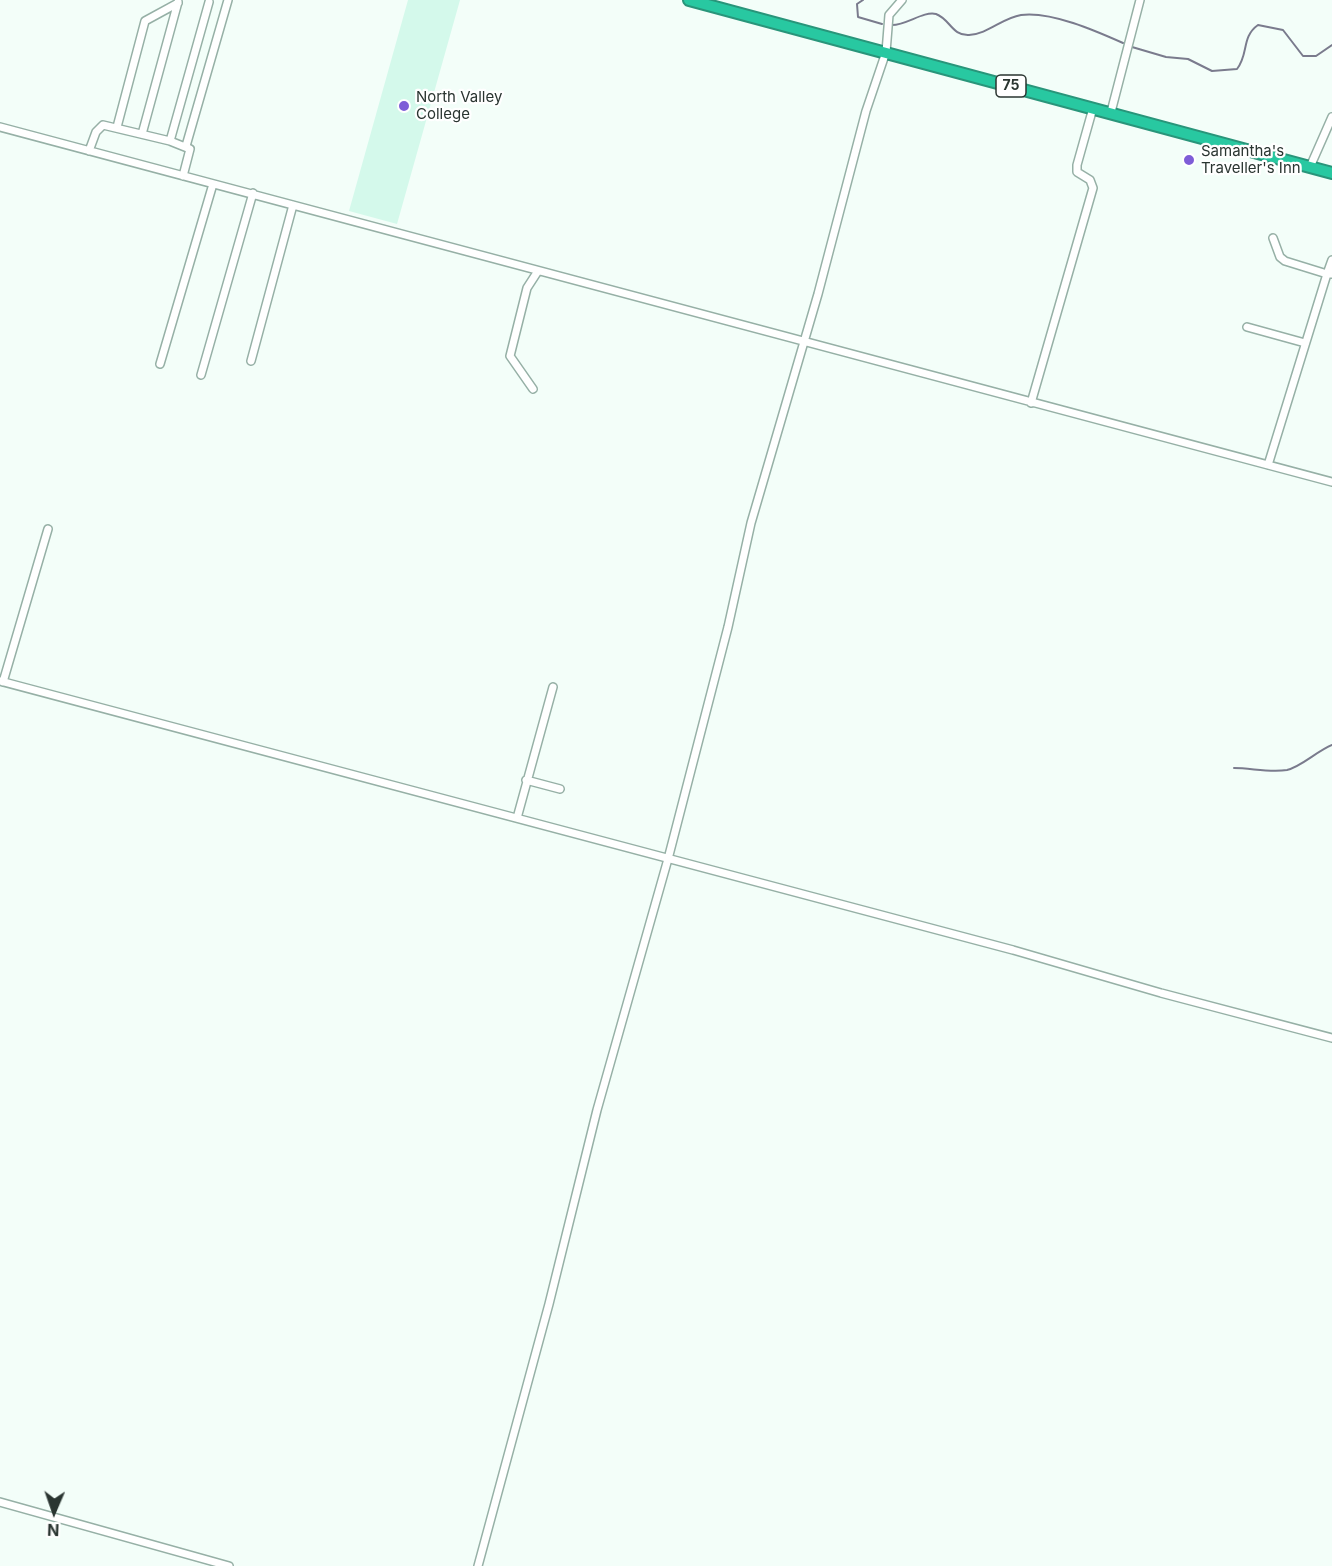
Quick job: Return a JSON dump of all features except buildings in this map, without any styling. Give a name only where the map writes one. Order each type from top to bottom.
[{"type":"highway","name":"75","points":[[690,0],[1332,173]]},
{"type":"street","points":[[186,147],[228,0]]},
{"type":"street","points":[[478,1566],[546,1316],[597,1110],[668,859],[728,627],[751,523],[804,342],[866,111],[886,52],[889,15],[902,0]]},
{"type":"street","points":[[1111,112],[1140,0]]},
{"type":"street","points":[[142,134],[178,2]]},
{"type":"street","points":[[117,127],[145,21],[178,2]]},
{"type":"street","points":[[170,141],[209,2]]},
{"type":"street","points":[[1031,403],[1093,189],[1090,180],[1077,172],[1077,165],[1093,108]]},
{"type":"street","points":[[1310,167],[1332,117]]},
{"type":"street","points":[[89,151],[99,127],[103,125],[170,141],[190,151],[183,176]]},
{"type":"street","points":[[0,127],[1332,482]]},
{"type":"street","points":[[160,364],[213,184]]},
{"type":"street","points":[[201,375],[253,194]]},
{"type":"street","points":[[251,361],[293,205]]},
{"type":"street","points":[[1273,238],[1282,259],[1330,274]]},
{"type":"street","points":[[1268,465],[1305,343],[1330,274],[1332,260]]},
{"type":"street","points":[[533,389],[510,356],[527,288],[538,271]]},
{"type":"street","points":[[1247,327],[1305,343]]},
{"type":"street","points":[[48,529],[2,682],[1332,1038]]},
{"type":"street","points":[[517,818],[553,687]]},
{"type":"street","points":[[526,780],[561,789]]},
{"type":"street","points":[[0,1502],[229,1566]]},
{"type":"shaded area","name":"North Valley College","points":[[408,0],[460,0],[397,224],[349,211]]},
{"type":"waterway","points":[[863,0],[857,4],[858,17],[882,24]]},
{"type":"waterway","points":[[892,25],[926,14],[936,14],[959,33],[969,35],[982,32],[1021,15],[1046,16],[1073,23],[1123,43]]},
{"type":"waterway","points":[[1132,47],[1166,57],[1188,59],[1212,71],[1237,69],[1249,35],[1258,25],[1283,30],[1303,56],[1316,56],[1332,45]]},
{"type":"waterway","points":[[1234,768],[1287,770],[1298,766],[1332,745]]},
{"type":"place","name":"North Valley College","points":[[404,106]]},
{"type":"place","name":"Samantha's Traveller's Inn","points":[[1189,160]]}]
